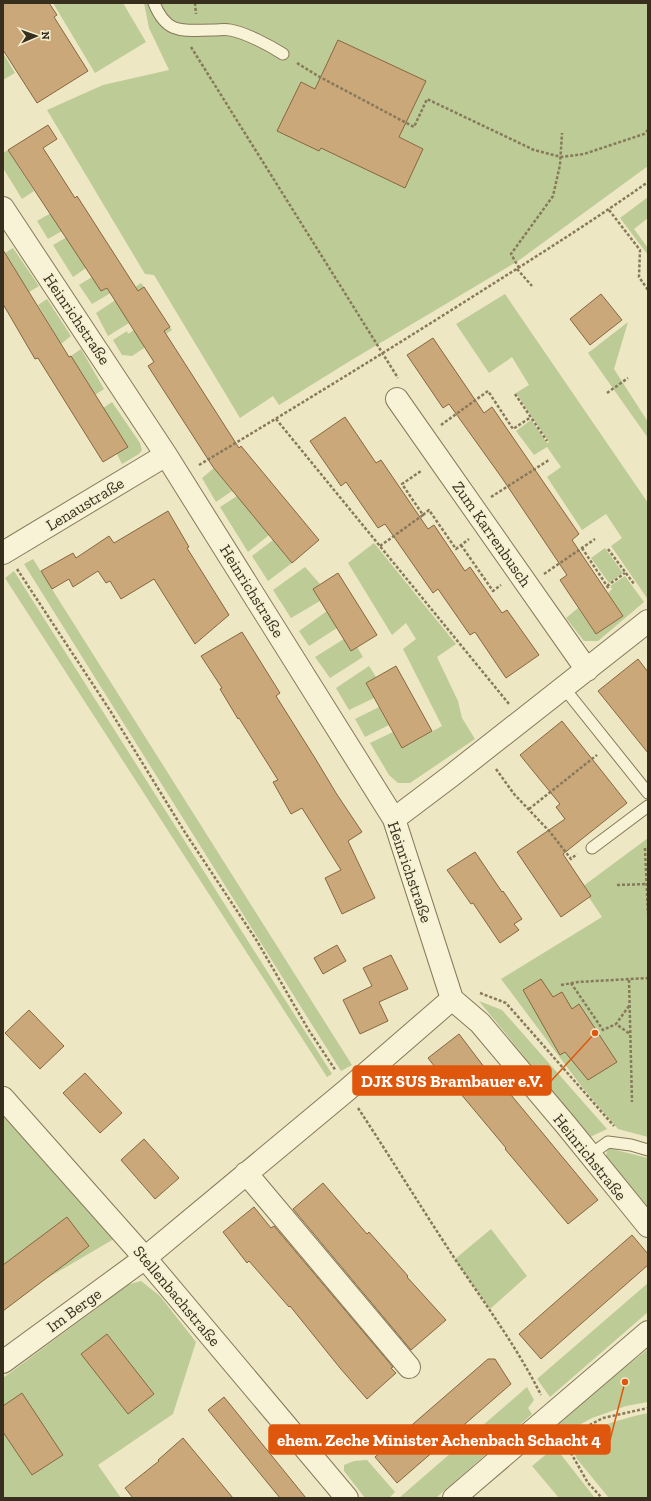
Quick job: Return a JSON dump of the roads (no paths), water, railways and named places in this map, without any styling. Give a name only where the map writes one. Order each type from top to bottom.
[{"type":"street","name":"Heinrichstraße","points":[[3,208],[166,455],[394,819],[452,999],[480,1024],[648,1226]]},
{"type":"street","name":"Zum Karrenbusch","points":[[397,399],[587,670]]},
{"type":"street","name":"Lenaustraße","points":[[4,552],[166,455]]},
{"type":"street","points":[[394,819],[648,621]]},
{"type":"street","points":[[146,1258],[452,999]]},
{"type":"street","name":"Stellenbachstraße","points":[[3,1098],[146,1258],[347,1498]]},
{"type":"street","points":[[246,1173],[409,1367]]},
{"type":"street","name":"Im Berge","points":[[3,1362],[146,1258]]},
{"type":"street","points":[[454,1498],[648,1332]]},
{"type":"lane","points":[[154,3],[159,15],[173,29],[182,31],[229,30],[265,43],[283,54]]},
{"type":"lane","points":[[564,688],[648,793]]},
{"type":"lane","points":[[592,848],[648,806]]},
{"type":"lane","points":[[590,1155],[608,1142],[648,1150]]},
{"type":"place","name":"DJK SUS Brambauer e.V.","points":[[595,1033]]},
{"type":"place","name":"ehem. Zeche Minister Achenbach Schacht 4","points":[[625,1382]]}]
